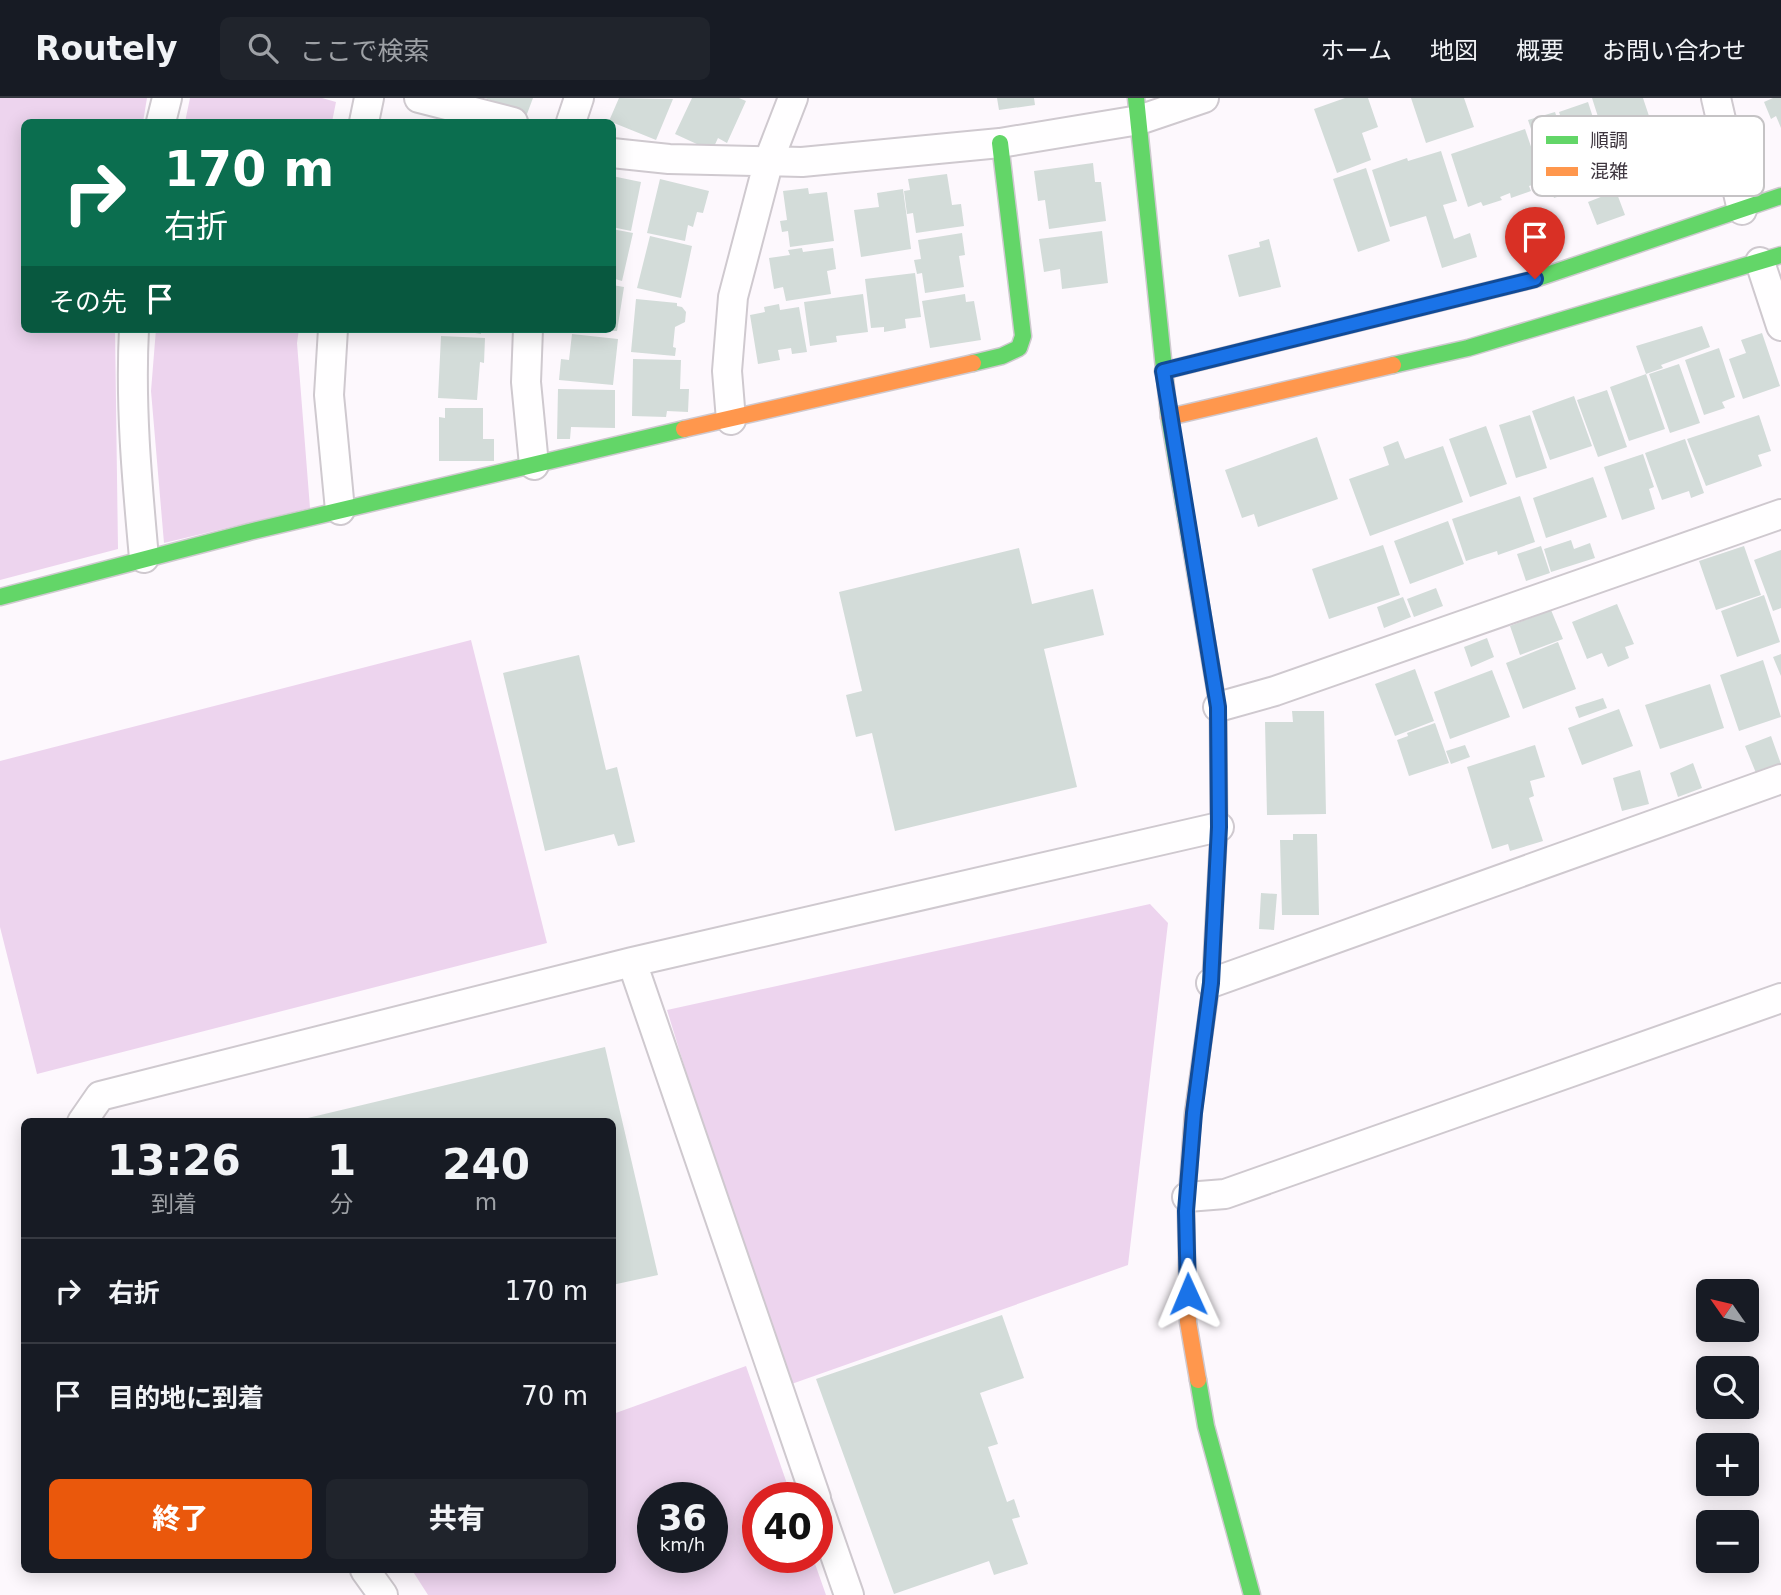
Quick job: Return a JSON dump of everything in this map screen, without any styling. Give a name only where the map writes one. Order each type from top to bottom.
[{"type":"street","points":[[162,119],[167,98]]},
{"type":"street","points":[[365,119],[369,98]]},
{"type":"street","points":[[419,98],[501,119]]},
{"type":"street","points":[[572,119],[579,98]]},
{"type":"street","points":[[731,420],[727,371],[733,297],[769,160],[793,98]]},
{"type":"street","points":[[616,153],[669,159],[802,162],[1000,143],[1137,109],[1204,98]]},
{"type":"street","points":[[1716,98],[1720,116]]},
{"type":"street","points":[[1137,109],[1169,417],[1218,707],[1219,827],[1211,983],[1194,1113],[1187,1197],[1188,1322],[1206,1426],[1252,1595]]},
{"type":"street","points":[[0,597],[340,510],[1002,356],[1019,348],[1024,336],[1000,143]]},
{"type":"street","points":[[1739,196],[1742,210]]},
{"type":"street","points":[[1163,371],[1535,279],[1781,196]]},
{"type":"street","points":[[1169,417],[1468,348],[1770,258],[1781,326]]},
{"type":"street","points":[[134,333],[134,443],[144,558]]},
{"type":"street","points":[[333,333],[329,395],[340,510]]},
{"type":"street","points":[[528,333],[526,382],[534,465]]},
{"type":"street","points":[[1218,707],[1275,691],[1781,513]]},
{"type":"street","points":[[1211,983],[1781,779]]},
{"type":"street","points":[[85,1118],[100,1096],[632,962],[1219,827]]},
{"type":"street","points":[[632,962],[810,1482]]},
{"type":"street","points":[[1187,1197],[1224,1194],[1781,998]]},
{"type":"street","points":[[833,1549],[849,1595]]},
{"type":"street","points":[[367,1573],[383,1595]]},
{"type":"shaded area","points":[[0,98],[147,98],[144,119],[21,119],[21,333],[115,333],[118,549],[0,580]]},
{"type":"shaded area","points":[[190,98],[322,98],[336,102],[333,119],[186,119]]},
{"type":"shaded area","points":[[156,333],[298,333],[310,508],[164,543],[151,391]]},
{"type":"shaded area","points":[[471,640],[547,943],[37,1074],[0,927],[0,761]]},
{"type":"shaded area","points":[[1150,904],[1168,923],[1128,1265],[783,1387],[667,1010]]},
{"type":"shaded area","points":[[746,1366],[786,1482],[742,1482],[742,1573],[818,1573],[826,1595],[428,1595],[414,1573],[616,1573],[616,1413]]},
{"type":"building","points":[[485,98],[533,98],[527,114]]},
{"type":"building","points":[[619,98],[673,99],[656,140],[616,124],[616,119],[610,119]]},
{"type":"building","points":[[692,98],[739,98],[746,101],[727,143],[718,138],[712,151],[675,134]]},
{"type":"building","points":[[997,98],[1034,98],[1035,105],[999,110]]},
{"type":"building","points":[[1345,98],[1368,98],[1378,127],[1362,133],[1371,160],[1337,173],[1314,109]]},
{"type":"building","points":[[1411,98],[1464,98],[1474,127],[1426,143]]},
{"type":"building","points":[[1592,98],[1643,98],[1649,116],[1598,116]]},
{"type":"building","points":[[1781,98],[1781,128],[1776,116],[1771,119],[1764,102]]},
{"type":"building","points":[[1588,102],[1593,116],[1560,116],[1559,112]]},
{"type":"building","points":[[1525,129],[1532,150],[1532,185],[1529,186],[1531,191],[1511,198],[1510,193],[1500,197],[1502,200],[1483,206],[1481,202],[1468,207],[1451,154]]},
{"type":"building","points":[[1441,151],[1457,201],[1443,205],[1454,239],[1470,233],[1477,257],[1442,268],[1426,216],[1390,227],[1372,170],[1407,158],[1408,161]]},
{"type":"building","points":[[1093,163],[1095,182],[1101,182],[1106,221],[1049,229],[1045,200],[1038,201],[1034,171]]},
{"type":"building","points":[[1366,168],[1390,241],[1358,252],[1333,179]]},
{"type":"building","points":[[947,174],[952,205],[961,204],[964,226],[916,233],[913,213],[907,214],[904,191],[910,190],[908,179]]},
{"type":"building","points":[[616,177],[641,182],[631,231],[616,228]]},
{"type":"building","points":[[660,179],[709,191],[703,213],[697,212],[693,227],[688,225],[685,241],[647,233]]},
{"type":"building","points":[[808,188],[809,194],[827,192],[834,241],[790,247],[788,231],[782,232],[780,221],[787,220],[783,191]]},
{"type":"building","points":[[903,189],[911,249],[861,257],[854,210],[879,207],[877,193]]},
{"type":"building","points":[[1603,196],[1618,196],[1625,215],[1597,225],[1588,202]]},
{"type":"building","points":[[616,230],[633,233],[622,281],[616,279]]},
{"type":"building","points":[[1102,231],[1108,283],[1062,289],[1060,269],[1044,272],[1039,239]]},
{"type":"building","points":[[962,233],[965,255],[959,256],[964,287],[925,293],[922,273],[917,274],[914,260],[921,259],[918,240]]},
{"type":"building","points":[[650,236],[692,246],[681,298],[637,288]]},
{"type":"building","points":[[1269,239],[1281,287],[1239,297],[1228,255],[1260,247],[1259,242]]},
{"type":"building","points":[[802,248],[803,252],[833,248],[836,269],[827,271],[831,294],[786,301],[783,287],[774,289],[769,258],[790,255],[788,250]]},
{"type":"building","points":[[915,273],[921,317],[905,319],[906,328],[884,332],[884,327],[871,328],[865,279]]},
{"type":"building","points":[[616,286],[624,287],[616,331]]},
{"type":"building","points":[[863,294],[868,332],[836,336],[837,342],[810,346],[804,302]]},
{"type":"building","points":[[965,294],[966,302],[974,301],[981,340],[930,348],[922,301]]},
{"type":"building","points":[[636,299],[677,303],[677,306],[686,312],[685,322],[675,327],[675,356],[631,352]]},
{"type":"building","points":[[779,304],[780,310],[799,307],[807,352],[792,354],[791,348],[778,350],[780,360],[758,364],[750,315],[765,312],[764,307]]},
{"type":"building","points":[[1702,326],[1710,347],[1661,365],[1663,368],[1646,374],[1636,346]]},
{"type":"building","points":[[1762,333],[1780,386],[1743,399],[1729,359],[1746,353],[1741,340]]},
{"type":"building","points":[[572,334],[618,339],[613,385],[559,380],[561,359],[569,360]]},
{"type":"building","points":[[441,336],[485,338],[484,363],[480,362],[477,400],[438,398]]},
{"type":"building","points":[[1719,348],[1735,397],[1722,402],[1725,408],[1704,415],[1685,360]]},
{"type":"building","points":[[633,359],[681,360],[680,389],[689,389],[688,412],[667,411],[666,417],[632,416]]},
{"type":"building","points":[[1679,364],[1700,423],[1670,433],[1649,374]]},
{"type":"building","points":[[1646,374],[1665,429],[1629,441],[1610,387]]},
{"type":"building","points":[[558,389],[615,390],[615,428],[571,427],[570,439],[557,439]]},
{"type":"building","points":[[1607,390],[1627,447],[1598,457],[1577,400]]},
{"type":"building","points":[[1574,396],[1592,446],[1550,460],[1532,411]]},
{"type":"building","points":[[445,408],[483,408],[483,439],[494,439],[494,461],[439,461],[439,417],[445,418]]},
{"type":"building","points":[[1530,415],[1547,468],[1516,478],[1499,425]]},
{"type":"building","points":[[1759,415],[1771,451],[1758,455],[1762,466],[1706,486],[1687,439]]},
{"type":"building","points":[[1486,426],[1507,484],[1470,497],[1449,439]]},
{"type":"building","points":[[1317,437],[1338,499],[1258,527],[1254,514],[1242,518],[1225,470]]},
{"type":"building","points":[[1685,439],[1704,493],[1691,498],[1689,491],[1662,500],[1645,453]]},
{"type":"building","points":[[1398,441],[1405,459],[1443,446],[1463,502],[1370,536],[1349,479],[1389,465],[1383,447]]},
{"type":"building","points":[[1643,454],[1654,487],[1649,489],[1655,509],[1622,520],[1604,467]]},
{"type":"building","points":[[1593,477],[1607,517],[1546,538],[1533,498]]},
{"type":"building","points":[[1520,496],[1535,542],[1498,555],[1497,551],[1466,561],[1452,519]]},
{"type":"building","points":[[1448,521],[1464,564],[1410,584],[1394,541]]},
{"type":"building","points":[[1571,540],[1574,549],[1590,543],[1595,558],[1551,572],[1544,549]]},
{"type":"building","points":[[1383,545],[1400,595],[1329,619],[1312,569]]},
{"type":"building","points":[[1541,546],[1550,573],[1526,581],[1517,554]]},
{"type":"building","points":[[1744,546],[1761,595],[1716,610],[1699,561]]},
{"type":"building","points":[[1019,548],[1032,604],[1093,589],[1104,635],[1044,649],[1077,787],[895,831],[872,733],[856,737],[846,695],[862,691],[839,592]]},
{"type":"building","points":[[1781,550],[1781,608],[1773,611],[1754,560]]},
{"type":"building","points":[[1436,588],[1443,606],[1414,617],[1407,599]]},
{"type":"building","points":[[1764,595],[1780,642],[1737,657],[1721,611]]},
{"type":"building","points":[[1403,597],[1411,617],[1384,628],[1377,607]]},
{"type":"building","points":[[1617,604],[1634,644],[1625,647],[1629,658],[1608,667],[1602,653],[1587,659],[1572,622]]},
{"type":"building","points":[[1551,610],[1563,639],[1520,655],[1510,626]]},
{"type":"building","points":[[1487,638],[1494,657],[1471,667],[1464,647]]},
{"type":"building","points":[[1558,642],[1576,689],[1523,709],[1506,663]]},
{"type":"building","points":[[1781,654],[1781,676],[1773,657]]},
{"type":"building","points":[[579,655],[606,770],[617,767],[635,842],[618,846],[614,834],[545,851],[503,673]]},
{"type":"building","points":[[1763,660],[1781,717],[1739,731],[1720,675]]},
{"type":"building","points":[[1415,669],[1434,721],[1395,736],[1375,684]]},
{"type":"building","points":[[1492,670],[1510,717],[1450,739],[1434,692]]},
{"type":"building","points":[[1710,684],[1724,728],[1660,749],[1645,705]]},
{"type":"building","points":[[1603,698],[1607,708],[1579,718],[1575,707]]},
{"type":"building","points":[[1619,709],[1633,746],[1582,765],[1568,728]]},
{"type":"building","points":[[1292,711],[1324,711],[1326,814],[1267,815],[1265,722],[1293,722]]},
{"type":"building","points":[[1435,723],[1449,763],[1409,776],[1397,740],[1408,736],[1407,733]]},
{"type":"building","points":[[1771,736],[1781,764],[1756,773],[1745,746]]},
{"type":"building","points":[[1465,745],[1470,757],[1451,764],[1446,751]]},
{"type":"building","points":[[1535,745],[1545,777],[1530,781],[1534,796],[1529,798],[1543,841],[1510,851],[1508,844],[1492,849],[1467,767]]},
{"type":"building","points":[[1693,763],[1702,788],[1678,797],[1670,773]]},
{"type":"building","points":[[1640,770],[1649,804],[1622,811],[1613,778]]},
{"type":"building","points":[[1293,834],[1317,834],[1319,915],[1282,915],[1280,840],[1293,840]]},
{"type":"building","points":[[1261,893],[1277,894],[1274,930],[1259,929]]},
{"type":"building","points":[[605,1047],[658,1275],[616,1284],[616,1118],[308,1118]]},
{"type":"building","points":[[1002,1315],[1024,1378],[980,1393],[998,1444],[988,1447],[1007,1502],[1014,1499],[1020,1517],[1012,1519],[1028,1564],[994,1575],[989,1561],[894,1594],[816,1379]]},
{"type":"traffic: fast","points":[[1136,98],[1169,417],[1218,707],[1219,827],[1210,993]]},
{"type":"traffic: fast","points":[[973,363],[1002,356],[1019,348],[1023,336],[1000,143]]},
{"type":"traffic: fast","points":[[1163,371],[1535,279],[1781,196]]},
{"type":"traffic: fast","points":[[1393,365],[1468,348],[1781,255]]},
{"type":"traffic: fast","points":[[0,597],[249,532],[684,429]]},
{"type":"traffic: fast","points":[[1198,1380],[1206,1426],[1252,1595]]},
{"type":"traffic: slow","points":[[684,429],[973,363]]},
{"type":"traffic: slow","points":[[1169,417],[1393,365]]},
{"type":"traffic: slow","points":[[1198,1380],[1188,1322],[1186,1211],[1193,1113],[1210,993]]},
{"type":"route","points":[[1188,1294],[1186,1211],[1194,1113],[1211,983],[1219,827],[1218,707],[1163,371],[1535,279]]}]
